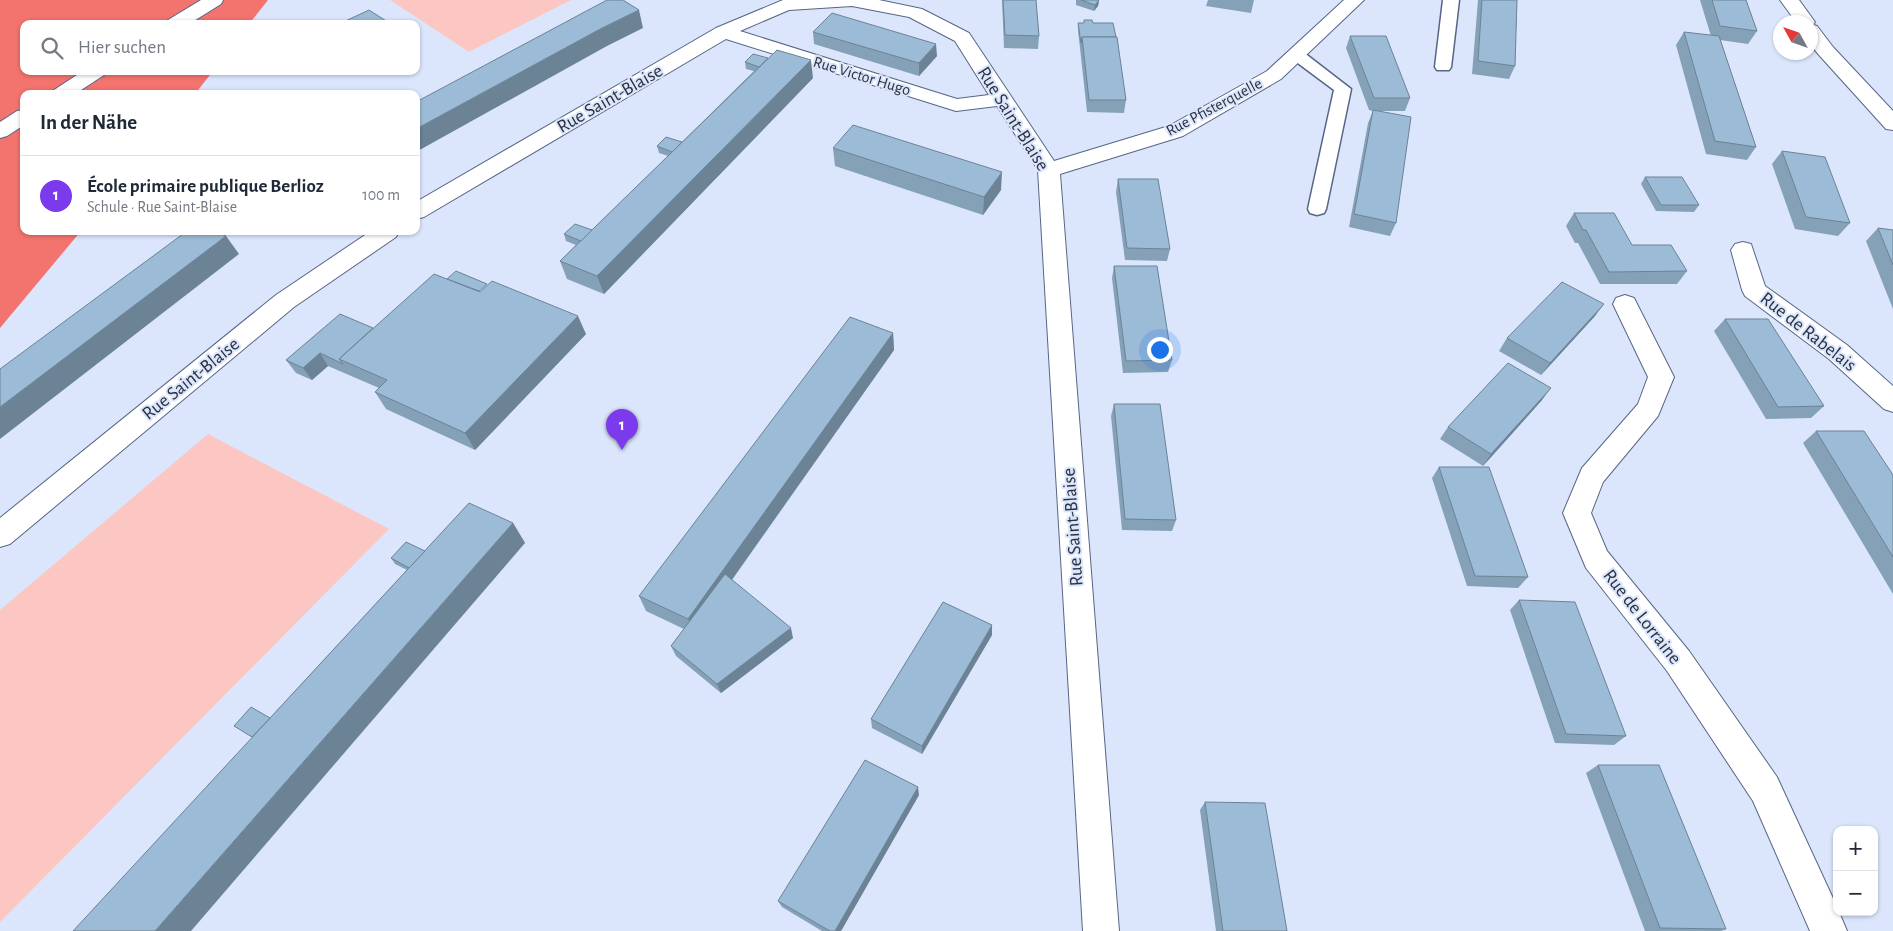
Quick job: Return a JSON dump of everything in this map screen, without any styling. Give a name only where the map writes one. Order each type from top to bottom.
[{"type":"street","points":[[182,20],[214,0]]},
{"type":"street","name":"Rue Saint-Blaise","points":[[420,210],[723,32],[786,5],[852,0],[918,6],[962,36],[1049,170],[1101,931]]},
{"type":"street","name":"Rue Pfisterquelle","points":[[1049,170],[1176,131],[1274,75],[1355,0]]},
{"type":"street","points":[[1789,0],[1800,15]]},
{"type":"street","name":"Rue Victor Hugo","points":[[723,32],[956,105],[1002,99]]},
{"type":"street","points":[[1818,40],[1893,124]]},
{"type":"street","points":[[66,90],[91,75]]},
{"type":"street","points":[[0,131],[20,118]]},
{"type":"street","name":"Rue Saint-Blaise","points":[[0,535],[285,301],[382,235]]},
{"type":"street","name":"Rue de Rabelais","points":[[1743,250],[1754,290],[1838,352],[1893,402]]},
{"type":"street","name":"Rue de Lorraine","points":[[1624,304],[1661,377],[1650,409],[1592,476],[1576,513],[1596,559],[1678,662],[1765,789],[1829,931]]},
{"type":"lane","points":[[1443,67],[1451,0]]},
{"type":"lane","points":[[1297,55],[1343,89],[1317,209]]},
{"type":"shaded area","points":[[0,0],[268,0],[252,20],[20,20],[20,75],[210,75],[198,90],[20,90],[20,235],[78,235],[0,328]]},
{"type":"shaded area","points":[[390,0],[571,0],[469,52]]},
{"type":"shaded area","points":[[208,434],[389,529],[0,922],[0,610]]},
{"type":"building","points":[[607,0],[623,0],[639,10],[602,28],[420,127],[420,100]]},
{"type":"building","points":[[1003,0],[1036,0],[1039,36],[1005,35]]},
{"type":"building","points":[[1081,0],[1099,0],[1095,5]]},
{"type":"building","points":[[1482,0],[1517,0],[1515,66],[1478,61]]},
{"type":"building","points":[[1712,0],[1746,0],[1757,31],[1720,26]]},
{"type":"building","points":[[369,10],[385,20],[348,20]]},
{"type":"building","points":[[832,13],[936,44],[919,63],[813,32]]},
{"type":"building","points":[[1084,20],[1092,20],[1093,23],[1113,23],[1116,37],[1082,37],[1081,43],[1078,23],[1084,23]]},
{"type":"building","points":[[1684,32],[1719,36],[1756,147],[1715,141]]},
{"type":"building","points":[[1350,36],[1386,36],[1410,98],[1374,98]]},
{"type":"building","points":[[1082,37],[1117,37],[1126,100],[1089,100]]},
{"type":"building","points":[[777,50],[811,60],[597,276],[560,261]]},
{"type":"building","points":[[753,54],[768,58],[759,67],[745,62]]},
{"type":"building","points":[[1373,110],[1411,117],[1396,223],[1354,214]]},
{"type":"building","points":[[853,125],[1002,172],[984,197],[833,148]]},
{"type":"building","points":[[666,137],[682,142],[672,152],[657,146]]},
{"type":"building","points":[[1782,151],[1825,157],[1850,223],[1806,217]]},
{"type":"building","points":[[1645,177],[1682,177],[1699,205],[1661,205]]},
{"type":"building","points":[[1118,179],[1158,179],[1170,249],[1127,248]]},
{"type":"building","points":[[1574,213],[1614,213],[1632,245],[1671,245],[1687,271],[1609,272],[1586,230],[1583,230]]},
{"type":"building","points":[[575,224],[592,230],[581,241],[564,234]]},
{"type":"building","points":[[1878,228],[1893,230],[1893,265]]},
{"type":"building","points":[[182,235],[226,236],[0,407],[0,369]]},
{"type":"building","points":[[1114,266],[1157,266],[1172,360],[1126,361]]},
{"type":"building","points":[[456,271],[487,284],[479,291],[447,279]]},
{"type":"building","points":[[434,274],[480,292],[492,281],[578,316],[465,433],[375,392],[387,380],[339,359]]},
{"type":"building","points":[[1562,282],[1604,304],[1550,363],[1507,338]]},
{"type":"building","points":[[340,314],[373,328],[339,359],[343,364],[320,353],[303,368],[286,360]]},
{"type":"building","points":[[850,317],[893,333],[688,619],[639,596]]},
{"type":"building","points":[[1725,319],[1768,319],[1824,406],[1778,407]]},
{"type":"building","points":[[1508,363],[1551,388],[1491,454],[1448,427]]},
{"type":"building","points":[[1114,404],[1160,404],[1176,520],[1125,519]]},
{"type":"building","points":[[1816,431],[1864,431],[1893,475],[1893,557]]},
{"type":"building","points":[[1439,467],[1489,467],[1528,577],[1475,576]]},
{"type":"building","points":[[469,503],[513,523],[155,931],[73,931]]},
{"type":"building","points":[[406,542],[425,551],[409,568],[391,558]]},
{"type":"building","points":[[725,574],[791,628],[717,684],[671,646]]},
{"type":"building","points":[[1519,600],[1575,602],[1626,736],[1566,734]]},
{"type":"building","points":[[943,602],[992,625],[922,746],[871,719]]},
{"type":"building","points":[[251,707],[270,718],[252,737],[234,726]]},
{"type":"building","points":[[865,760],[918,787],[835,931],[830,931],[778,901]]},
{"type":"building","points":[[1598,765],[1659,765],[1726,929],[1660,928]]},
{"type":"building","points":[[1205,802],[1265,803],[1287,931],[1223,931]]},
{"type":"place","name":"École primaire publique Berlioz","points":[[622,450]]}]
